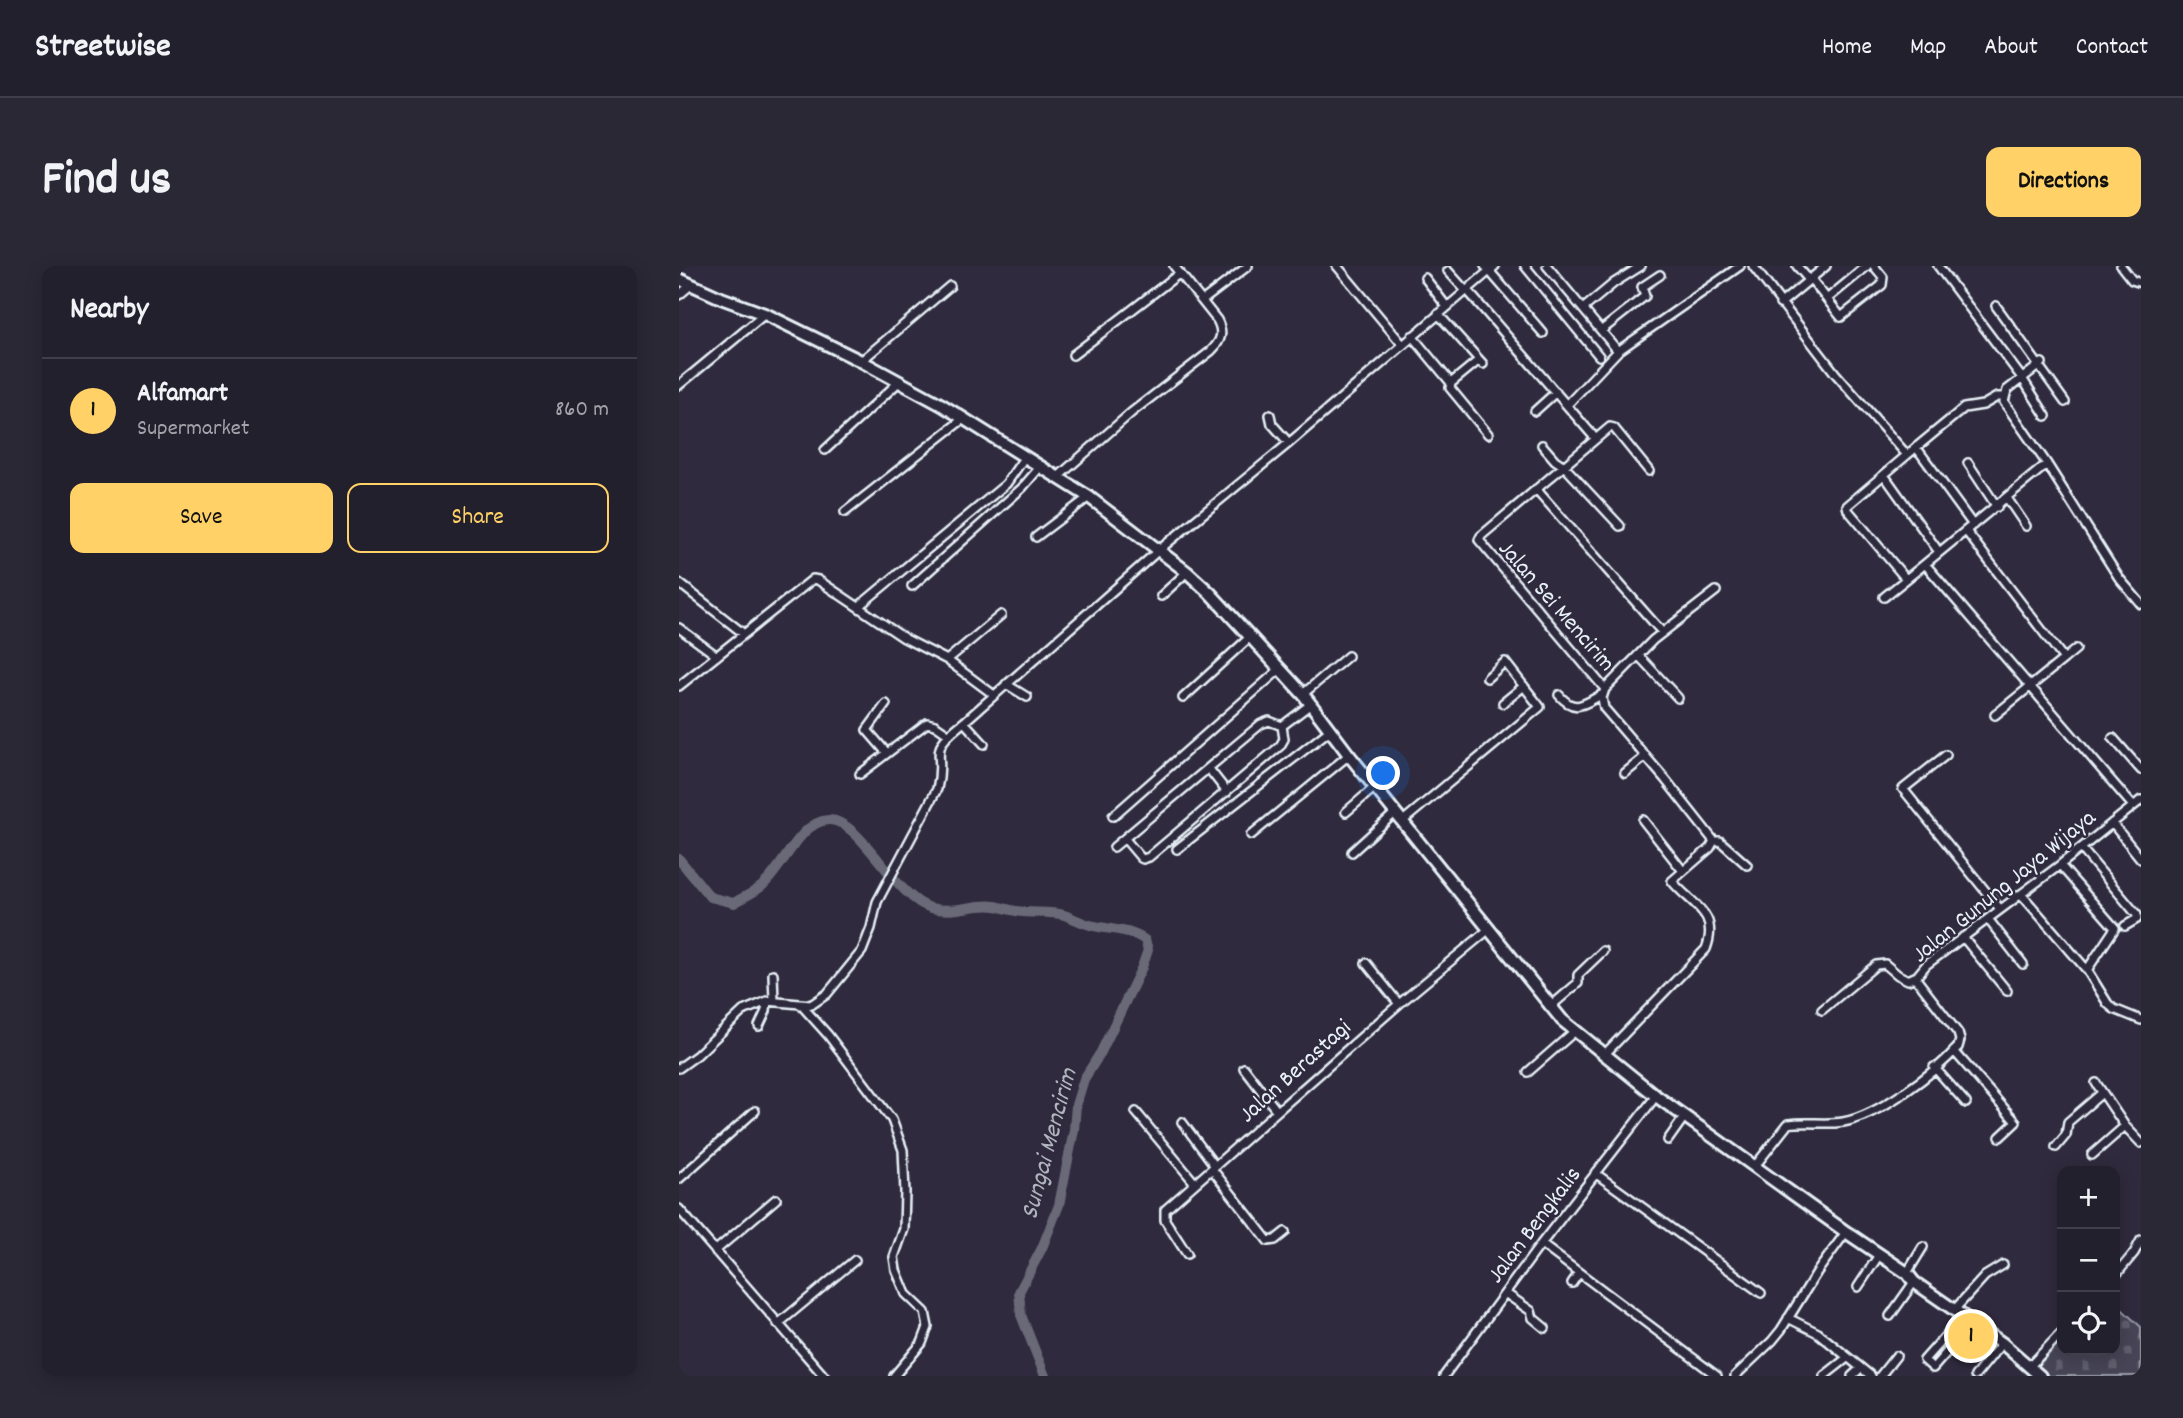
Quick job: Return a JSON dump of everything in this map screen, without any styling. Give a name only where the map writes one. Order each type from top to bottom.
[{"type":"main road","points":[[679,279],[765,314],[900,381],[1024,458],[1059,476],[1187,572],[1210,593],[1303,694],[1550,1007],[1575,1031],[1656,1096],[1964,1315],[2040,1376]]},
{"type":"street","points":[[1059,476],[1132,412],[1211,351],[1220,340],[1221,327],[1174,266]]},
{"type":"street","points":[[1202,301],[1248,266]]},
{"type":"street","points":[[1337,266],[1402,344]]},
{"type":"street","points":[[1525,266],[1599,356]]},
{"type":"street","points":[[1547,266],[1618,351]]},
{"type":"street","points":[[1584,308],[1614,283],[1641,266]]},
{"type":"street","points":[[1567,405],[1618,351],[1740,266]]},
{"type":"street","points":[[1753,266],[1835,373],[1906,455]]},
{"type":"street","points":[[1797,266],[1839,315],[1844,316],[1881,285],[1883,277],[1874,266]]},
{"type":"street","points":[[1780,304],[1826,266]]},
{"type":"street","points":[[1827,299],[1867,266]]},
{"type":"street","points":[[1938,266],[2022,378],[2046,416]]},
{"type":"street","points":[[2121,266],[2132,280],[2141,283]]},
{"type":"street","points":[[679,1068],[697,1055],[743,1011],[770,1001],[802,1006],[822,1000],[854,963],[867,940],[877,902],[937,789],[939,748],[948,734],[1159,550],[1467,291],[1489,268],[1543,333]]},
{"type":"street","points":[[1448,271],[1595,438],[1613,428],[1649,471]]},
{"type":"street","points":[[1073,355],[1180,273]]},
{"type":"street","points":[[1602,330],[1645,296],[1640,284],[1660,275]]},
{"type":"street","points":[[1425,278],[1447,307]]},
{"type":"street","points":[[679,295],[691,285]]},
{"type":"street","points":[[861,361],[950,286]]},
{"type":"street","points":[[1997,306],[2066,402]]},
{"type":"street","points":[[679,385],[765,314]]},
{"type":"street","points":[[1438,314],[1481,362],[1451,383]]},
{"type":"street","points":[[1412,336],[1488,434]]},
{"type":"street","points":[[2041,364],[2007,390],[2004,397],[2007,408],[2047,464],[2119,578],[2141,604]]},
{"type":"street","points":[[825,450],[900,381]]},
{"type":"street","points":[[1535,411],[1556,392]]},
{"type":"street","points":[[1906,579],[1847,506],[1964,408],[1983,405],[1997,397],[2004,397]]},
{"type":"street","points":[[1269,415],[1272,424],[1289,443]]},
{"type":"street","points":[[845,512],[963,419]]},
{"type":"street","name":"Jalan Sei Mencirim","points":[[1595,438],[1481,536],[1479,542],[1604,692],[1604,708],[1714,841],[1720,841],[1747,865]]},
{"type":"street","points":[[1542,446],[1620,526]]},
{"type":"street","points":[[1916,447],[1973,525]]},
{"type":"street","points":[[858,607],[1006,484],[1024,458]]},
{"type":"street","points":[[1968,463],[1997,507]]},
{"type":"street","points":[[1884,597],[2047,464]]},
{"type":"street","points":[[912,586],[1022,488],[1041,466]]},
{"type":"street","points":[[1884,475],[1939,552]]},
{"type":"street","points":[[1536,489],[1662,632]]},
{"type":"street","points":[[1036,537],[1089,497]]},
{"type":"street","points":[[2007,498],[2027,526]]},
{"type":"street","points":[[1966,531],[2064,659]]},
{"type":"street","points":[[1925,564],[2133,806]]},
{"type":"street","points":[[1161,596],[1187,572]]},
{"type":"street","points":[[679,686],[813,579],[904,638],[947,660],[994,695]]},
{"type":"street","points":[[679,583],[744,634]]},
{"type":"street","points":[[1559,695],[1567,704],[1575,707],[1604,692],[1662,632],[1716,591]]},
{"type":"street","points":[[947,660],[1001,615]]},
{"type":"street","points":[[679,628],[717,656]]},
{"type":"street","points":[[1183,698],[1250,637]]},
{"type":"street","points":[[1995,715],[2076,649]]},
{"type":"street","points":[[1638,655],[1678,698]]},
{"type":"street","points":[[1303,694],[1348,656]]},
{"type":"street","points":[[1352,852],[1540,707],[1505,662],[1487,678]]},
{"type":"street","points":[[1113,816],[1280,668]]},
{"type":"street","points":[[1006,684],[1027,697]]},
{"type":"street","points":[[1503,703],[1524,686]]},
{"type":"street","points":[[886,704],[867,730],[886,752]]},
{"type":"street","points":[[1282,726],[1311,704]]},
{"type":"street","points":[[1114,847],[1261,724],[1269,721],[1282,726]]},
{"type":"street","points":[[964,722],[984,744]]},
{"type":"street","points":[[860,774],[927,723],[948,734]]},
{"type":"street","points":[[1125,839],[1141,858],[1146,859],[1280,746],[1284,739],[1282,726]]},
{"type":"street","points":[[1177,849],[1330,730]]},
{"type":"street","points":[[2113,738],[2141,770]]},
{"type":"street","points":[[1251,835],[1349,755]]},
{"type":"street","points":[[1946,755],[1903,789],[2000,909]]},
{"type":"street","points":[[1625,773],[1646,756]]},
{"type":"street","points":[[1209,769],[1227,792]]},
{"type":"street","points":[[1346,812],[1374,787]]},
{"type":"street","name":"Jalan Gunung Jaya Wijaya","points":[[1954,1051],[1960,1040],[1958,1033],[1917,980],[1917,976],[1926,965],[2060,865],[2141,800]]},
{"type":"street","points":[[1643,820],[1683,871]]},
{"type":"street","points":[[2112,823],[2141,859]]},
{"type":"street","points":[[1604,1055],[1706,948],[1711,935],[1708,919],[1691,897],[1681,892],[1672,881],[1710,848],[1714,841]]},
{"type":"street","points":[[2081,848],[2137,915],[2137,919],[2125,926]]},
{"type":"street","points":[[2060,865],[2115,928],[2087,970]]},
{"type":"street","points":[[2021,894],[2087,970],[2108,1004],[2141,1020]]},
{"type":"street","points":[[1988,919],[2023,964]]},
{"type":"street","name":"Jalan Berastagi","points":[[1187,1254],[1165,1220],[1164,1213],[1276,1111],[1489,930]]},
{"type":"street","points":[[1963,937],[2007,991]]},
{"type":"street","points":[[1550,1007],[1578,983],[1578,975],[1603,951]]},
{"type":"street","points":[[1366,963],[1399,1004]]},
{"type":"street","points":[[1822,1010],[1876,965],[1885,964],[1898,975],[1908,979],[1917,976]]},
{"type":"street","points":[[759,1026],[770,1001],[773,974]]},
{"type":"street","points":[[802,1006],[834,1042],[893,1120],[903,1150],[904,1229],[894,1257],[896,1270],[906,1294],[925,1312],[928,1327],[922,1343],[894,1376]]},
{"type":"street","points":[[1528,1072],[1575,1031]]},
{"type":"street","points":[[1755,1166],[1788,1124],[1846,1121],[1868,1114],[1900,1095],[1954,1051],[2016,1122],[2000,1137]]},
{"type":"street","points":[[1934,1067],[1966,1102]]},
{"type":"street","points":[[1244,1068],[1276,1111]]},
{"type":"street","points":[[2096,1083],[2125,1126],[2141,1143]]},
{"type":"street","points":[[2056,1147],[2066,1135],[2071,1119],[2102,1093]]},
{"type":"street","name":"Jalan Bengkalis","points":[[1444,1376],[1541,1244],[1656,1096]]},
{"type":"street","points":[[679,1179],[755,1111]]},
{"type":"street","points":[[1136,1112],[1195,1182]]},
{"type":"street","points":[[1668,1140],[1685,1116]]},
{"type":"street","points":[[1182,1122],[1268,1241],[1275,1241],[1285,1232]]},
{"type":"street","points":[[2092,1155],[2125,1126]]},
{"type":"street","points":[[1595,1173],[1761,1293]]},
{"type":"street","points":[[715,1251],[776,1199]]},
{"type":"street","points":[[679,1209],[824,1376]]},
{"type":"street","points":[[1735,1376],[1772,1341],[1812,1278],[1846,1232]]},
{"type":"street","points":[[2120,1270],[2134,1254],[2141,1240]]},
{"type":"street","points":[[1541,1244],[1717,1376]]},
{"type":"street","points":[[1890,1316],[1923,1247]]},
{"type":"street","points":[[1858,1287],[1879,1255]]},
{"type":"street","points":[[778,1324],[855,1259]]},
{"type":"street","points":[[1964,1315],[1924,1360],[1933,1368],[1964,1315],[1985,1276],[2003,1265]]},
{"type":"street","points":[[1572,1283],[1579,1273]]},
{"type":"street","points":[[1505,1293],[1531,1311],[1533,1318],[1545,1328]]},
{"type":"street","points":[[1789,1318],[1818,1333],[1871,1376]]},
{"type":"street","points":[[2030,1366],[2057,1337]]},
{"type":"street","points":[[1975,1376],[2002,1343]]},
{"type":"street","points":[[1880,1376],[1896,1356]]},
{"type":"street","points":[[1824,1376],[1847,1358]]},
{"type":"street","points":[[1852,1376],[1861,1368]]},
{"type":"green space","points":[[2120,1308],[2141,1327],[2141,1376],[2049,1376],[2038,1366],[2057,1345],[2057,1355],[2120,1355]]},
{"type":"waterway","name":"Sungai Mencirim","points":[[679,859],[710,897],[734,903],[770,878],[808,829],[828,820],[840,823],[852,831],[905,890],[918,902],[931,908],[949,910],[987,905],[1013,911],[1058,914],[1090,925],[1127,932],[1145,940],[1148,950],[1142,967],[1101,1052],[1084,1079],[1076,1105],[1074,1130],[1059,1205],[1042,1248],[1019,1292],[1021,1315],[1045,1376]]},
{"type":"place","name":"Alfamart","points":[[1971,1336]]}]
